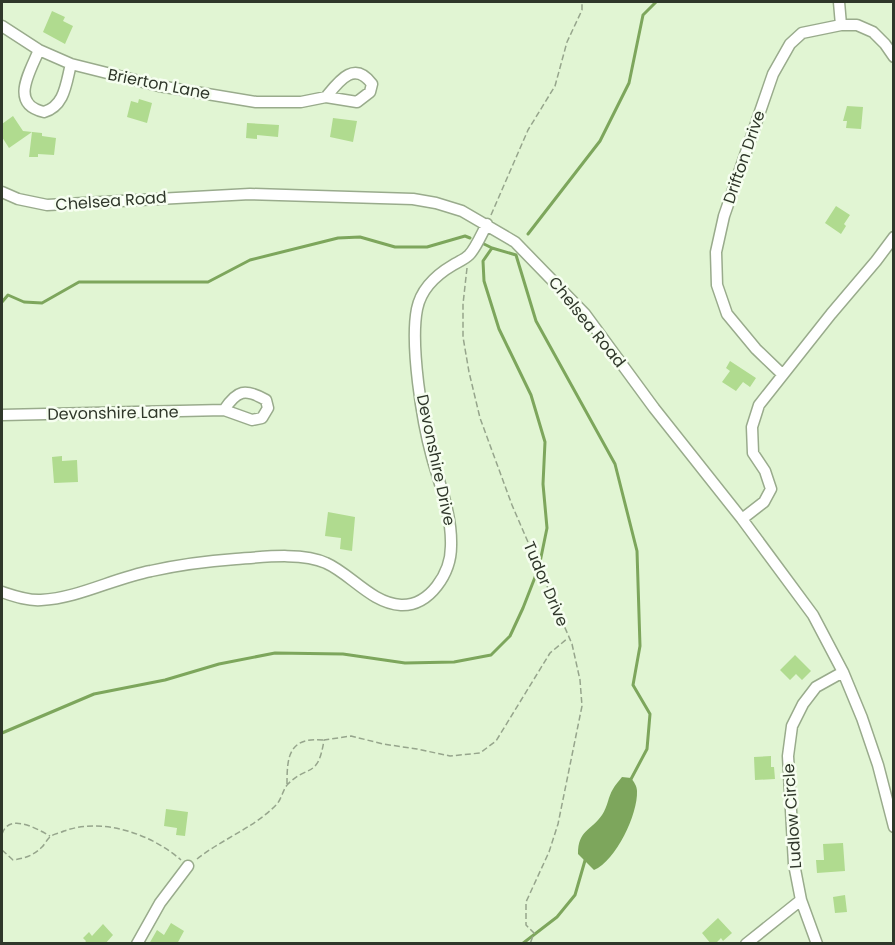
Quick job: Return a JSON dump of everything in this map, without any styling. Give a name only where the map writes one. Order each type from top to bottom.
[{"type":"street","points":[[839,2],[841,25]]},
{"type":"street","name":"Drifton Drive","points":[[782,374],[756,349],[727,314],[717,285],[716,252],[724,216],[773,74],[790,44],[802,33],[841,25],[857,25],[873,32],[894,57]]},
{"type":"street","name":"Brierton Lane","points":[[2,26],[39,50],[72,64],[159,86],[256,102],[301,102],[326,97]]},
{"type":"street","points":[[39,50],[25,92],[29,107],[36,111],[44,112],[57,106],[72,64]]},
{"type":"street","name":"Chelsea Road","points":[[2,192],[18,199],[47,206],[250,194],[413,199],[436,202],[462,211],[515,242],[585,314],[813,615],[843,672],[879,765],[894,827]]},
{"type":"street","points":[[469,255],[487,224]]},
{"type":"street","points":[[742,519],[764,502],[771,489],[765,471],[753,453],[752,427],[759,405],[894,237]]},
{"type":"street","name":"Devonshire Drive","points":[[2,592],[40,601],[63,597],[150,571],[234,559],[309,557],[327,563],[384,601],[401,605],[421,602],[435,590],[445,569],[451,549],[451,524],[431,454],[424,416],[416,357],[417,306],[425,290],[437,275],[469,255]]},
{"type":"street","name":"Devonshire Lane","points":[[2,416],[224,410]]},
{"type":"street","name":"Ludlow Circle","points":[[817,944],[801,900],[794,864],[788,756],[792,726],[803,704],[816,687],[843,672]]},
{"type":"street","points":[[136,944],[160,903],[188,866]]},
{"type":"street","points":[[746,944],[801,900]]},
{"type":"path","points":[[487,224],[528,130],[555,86],[567,42],[582,10],[582,2]]},
{"type":"path","name":"Tudor Drive","points":[[469,255],[463,304],[463,337],[480,417],[512,505],[569,637],[580,680],[582,706],[558,824],[549,852],[526,902],[526,925],[534,933],[530,944]]},
{"type":"path","points":[[2,850],[3,854],[13,860],[28,858],[51,836],[76,827],[99,826],[121,829],[157,843],[188,866],[212,847],[246,830],[279,803],[286,785],[287,762],[296,744],[312,739],[324,740],[351,736],[450,756],[480,753],[496,741],[550,653],[569,637]]},
{"type":"path","points":[[286,785],[298,776],[311,771],[318,763],[324,740]]},
{"type":"path","points":[[2,834],[4,828],[11,823],[24,824],[51,836]]},
{"type":"shaded area","points":[[622,777],[631,778],[636,787],[634,812],[618,847],[602,865],[594,870],[578,854],[580,840],[602,815],[611,792]]},
{"type":"building","points":[[52,11],[65,17],[63,21],[73,26],[65,44],[43,32]]},
{"type":"building","points":[[139,99],[152,103],[147,123],[127,117],[131,101],[138,103]]},
{"type":"building","points":[[847,106],[863,107],[861,129],[846,128],[847,121],[843,121]]},
{"type":"building","points":[[13,116],[23,131],[42,133],[42,136],[56,138],[54,155],[38,154],[38,157],[29,157],[32,132],[9,148],[2,137],[2,124]]},
{"type":"building","points":[[333,118],[357,121],[353,142],[330,137]]},
{"type":"building","points":[[247,123],[279,125],[278,137],[257,135],[257,139],[246,138]]},
{"type":"building","points":[[836,206],[850,215],[841,234],[825,223]]},
{"type":"building","points":[[730,361],[756,378],[750,387],[743,382],[736,391],[722,382],[730,371],[726,368]]},
{"type":"building","points":[[62,456],[62,461],[77,460],[78,482],[54,483],[52,457]]},
{"type":"building","points":[[328,512],[355,517],[352,551],[340,549],[341,538],[325,536]]},
{"type":"building","points":[[795,655],[811,671],[802,680],[796,674],[790,680],[780,670]]},
{"type":"building","points":[[771,756],[771,767],[774,767],[775,779],[755,780],[754,757]]},
{"type":"building","points":[[166,809],[188,812],[185,836],[176,835],[177,828],[164,826]]},
{"type":"building","points":[[843,843],[845,871],[817,873],[816,860],[824,860],[823,844]]},
{"type":"building","points":[[845,895],[847,912],[835,913],[833,897]]},
{"type":"building","points":[[718,918],[732,933],[723,941],[721,938],[715,944],[711,944],[702,933]]},
{"type":"building","points":[[171,923],[184,931],[177,944],[149,944],[157,930],[164,935]]},
{"type":"building","points":[[103,924],[113,935],[105,944],[84,944],[86,941],[83,938],[89,932],[92,936]]},
{"type":"waterway","points":[[528,234],[600,141],[629,83],[643,15],[656,2]]},
{"type":"waterway","points":[[2,302],[8,295],[24,302],[42,303],[79,282],[208,282],[250,260],[338,238],[360,237],[395,247],[427,247],[465,236],[470,238]]},
{"type":"waterway","points":[[484,244],[492,248]]},
{"type":"waterway","points":[[2,733],[94,694],[165,680],[219,664],[275,653],[343,654],[405,663],[454,662],[491,655],[510,636],[523,608],[539,567],[547,528],[543,484],[545,442],[531,395],[499,329],[484,281],[483,261],[492,248],[516,255],[536,321],[615,464],[637,551],[640,646],[633,685],[650,714],[647,749],[630,781]]},
{"type":"waterway","points":[[522,944],[557,917],[575,895],[586,857]]}]
